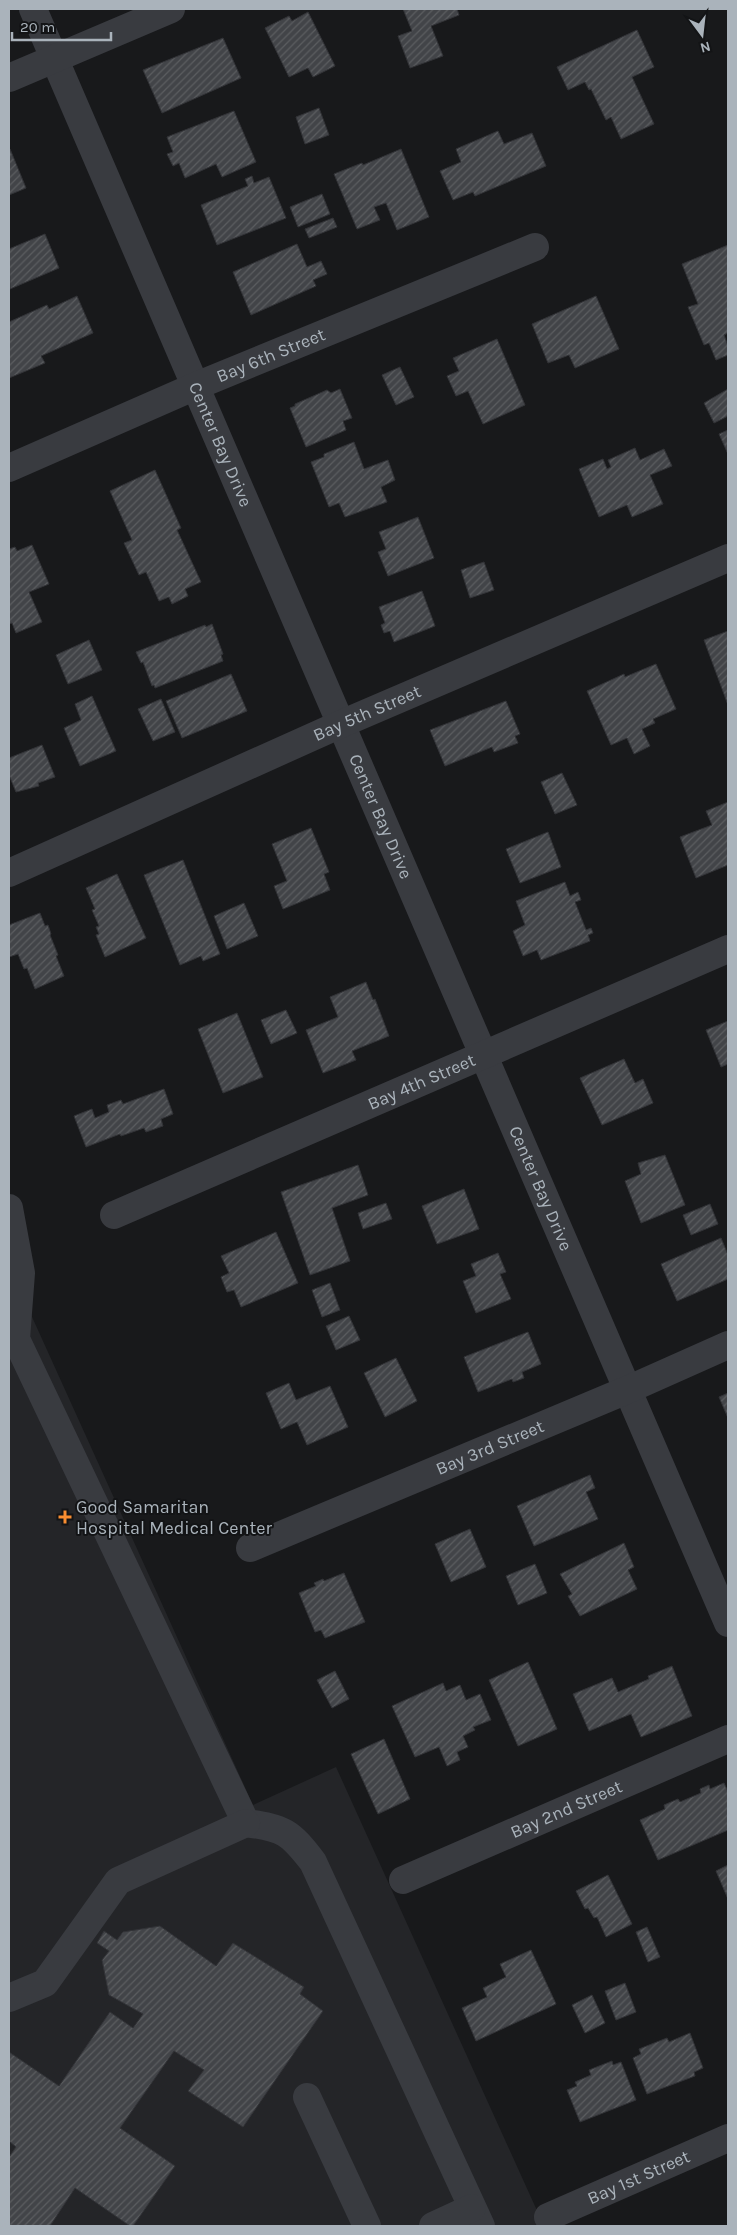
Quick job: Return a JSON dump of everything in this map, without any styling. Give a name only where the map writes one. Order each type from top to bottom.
[{"type":"street","name":"Center Bay Drive","points":[[33,9],[485,1055],[626,1390],[728,1623]]},
{"type":"street","points":[[9,78],[171,9]]},
{"type":"street","name":"Bay 6th Street","points":[[9,468],[196,386],[535,246]]},
{"type":"street","name":"Bay 5th Street","points":[[9,873],[341,724],[728,558]]},
{"type":"street","name":"Bay 4th Street","points":[[114,1215],[728,949]]},
{"type":"street","points":[[9,1208],[21,1273],[12,1341],[246,1823]]},
{"type":"street","name":"Bay 3rd Street","points":[[250,1548],[626,1390],[728,1345]]},
{"type":"street","name":"Bay 2nd Street","points":[[403,1880],[728,1739]]},
{"type":"street","points":[[9,1998],[45,1983],[118,1881],[246,1823],[271,1826],[295,1838],[314,1862],[476,2217],[433,2226]]},
{"type":"street","points":[[307,2097],[367,2226]]},
{"type":"street","name":"Bay 1st Street","points":[[548,2218],[728,2138]]},
{"type":"shaded area","name":"Good Samaritan Hospital Medical Center","points":[[9,1266],[253,1805],[336,1767],[544,2226],[9,2226]]},
{"type":"building","points":[[403,9],[457,9],[459,15],[431,26],[443,56],[410,68],[398,36],[412,31]]},
{"type":"building","points":[[308,12],[335,66],[313,77],[308,68],[289,77],[265,28],[289,16],[292,21]]},
{"type":"building","points":[[637,30],[654,67],[632,77],[654,124],[621,139],[611,117],[606,120],[591,89],[589,90],[585,82],[568,90],[557,67]]},
{"type":"building","points":[[223,38],[241,78],[162,113],[143,70]]},
{"type":"building","points":[[319,108],[329,135],[305,144],[296,117]]},
{"type":"building","points":[[234,111],[256,162],[222,177],[216,164],[185,178],[179,163],[173,166],[167,154],[173,152],[167,137]]},
{"type":"building","points":[[498,131],[504,144],[532,133],[546,166],[475,196],[473,192],[453,200],[440,171],[461,162],[456,149]]},
{"type":"building","points":[[401,149],[429,217],[397,230],[386,203],[374,207],[380,220],[357,229],[334,174],[362,163],[363,165]]},
{"type":"building","points":[[9,150],[26,188],[9,195]]},
{"type":"building","points":[[252,176],[254,183],[269,177],[286,218],[217,245],[201,205],[248,186],[245,179]]},
{"type":"building","points":[[322,194],[330,214],[298,227],[290,207]]},
{"type":"building","points":[[333,218],[337,227],[309,238],[305,229]]},
{"type":"building","points":[[45,234],[59,268],[10,289],[9,249]]},
{"type":"building","points":[[297,244],[307,267],[321,261],[327,274],[313,280],[316,286],[251,315],[233,272]]},
{"type":"building","points":[[728,245],[728,333],[724,335],[728,346],[728,355],[716,360],[709,343],[704,345],[688,307],[698,304],[682,264]]},
{"type":"building","points":[[77,296],[93,333],[41,356],[45,363],[9,378],[9,322],[47,305],[49,309]]},
{"type":"building","points":[[596,296],[619,349],[575,368],[569,355],[548,363],[532,324]]},
{"type":"building","points":[[497,339],[525,405],[483,424],[468,391],[456,396],[447,376],[459,371],[453,358]]},
{"type":"building","points":[[400,367],[414,397],[396,405],[382,375]]},
{"type":"building","points":[[340,389],[352,418],[343,421],[346,430],[306,447],[290,408],[327,390],[331,393]]},
{"type":"building","points":[[728,389],[728,416],[714,423],[704,403]]},
{"type":"building","points":[[728,430],[728,454],[719,434]]},
{"type":"building","points":[[354,442],[364,469],[388,460],[395,480],[381,487],[387,502],[345,517],[339,503],[329,507],[311,462],[324,457],[324,454]]},
{"type":"building","points":[[635,448],[640,460],[664,449],[672,466],[650,475],[663,504],[632,517],[627,505],[599,517],[579,469],[603,459],[607,469],[611,467],[608,460]]},
{"type":"building","points":[[155,470],[181,528],[177,530],[201,582],[185,589],[188,596],[172,604],[169,597],[159,601],[146,572],[139,575],[124,543],[132,540],[110,491]]},
{"type":"building","points":[[418,517],[434,558],[388,576],[378,552],[386,549],[379,532]]},
{"type":"building","points":[[32,545],[49,584],[29,592],[42,622],[16,633],[12,623],[9,624],[9,549],[15,547],[17,551]]},
{"type":"building","points":[[484,562],[494,590],[470,598],[461,570]]},
{"type":"building","points":[[422,591],[435,626],[394,642],[390,631],[384,633],[381,625],[385,623],[379,607]]},
{"type":"building","points":[[212,624],[223,654],[221,655],[223,661],[155,688],[154,685],[152,686],[143,662],[141,663],[136,652]]},
{"type":"building","points":[[728,631],[728,705],[704,640]]},
{"type":"building","points":[[89,640],[102,670],[68,684],[56,655]]},
{"type":"building","points":[[656,664],[676,709],[653,719],[655,723],[642,729],[650,746],[634,754],[627,738],[611,745],[587,691],[624,674],[625,677]]},
{"type":"building","points":[[231,674],[247,711],[182,738],[166,701]]},
{"type":"building","points":[[92,696],[116,751],[80,766],[64,728],[81,720],[75,704]]},
{"type":"building","points":[[161,699],[175,732],[153,741],[138,709]]},
{"type":"building","points":[[506,701],[520,734],[515,736],[518,743],[494,752],[492,747],[445,766],[430,730]]},
{"type":"building","points":[[42,745],[55,777],[38,783],[39,786],[16,792],[9,775],[9,758]]},
{"type":"building","points":[[562,773],[577,805],[555,814],[541,782]]},
{"type":"building","points":[[728,802],[728,865],[696,878],[680,837],[712,825],[706,811]]},
{"type":"building","points":[[311,828],[329,872],[324,874],[330,890],[283,909],[274,886],[287,881],[272,844]]},
{"type":"building","points":[[548,832],[561,867],[520,883],[506,849]]},
{"type":"building","points":[[183,860],[220,954],[203,961],[201,956],[180,965],[144,875]]},
{"type":"building","points":[[117,874],[146,938],[105,957],[96,935],[99,934],[96,927],[99,926],[92,910],[95,909],[86,888]]},
{"type":"building","points":[[565,882],[570,896],[578,892],[581,900],[575,902],[586,930],[591,928],[593,933],[588,935],[590,941],[541,960],[537,950],[523,956],[513,931],[525,925],[516,901]]},
{"type":"building","points":[[244,903],[258,936],[227,949],[214,916]]},
{"type":"building","points":[[40,913],[45,926],[48,925],[58,955],[56,956],[64,976],[35,989],[27,968],[24,969],[18,954],[9,957],[9,925]]},
{"type":"building","points":[[366,982],[373,1000],[375,999],[389,1036],[352,1051],[356,1060],[323,1073],[306,1030],[338,1017],[330,997]]},
{"type":"building","points":[[286,1010],[297,1033],[271,1044],[261,1020]]},
{"type":"building","points":[[237,1013],[263,1077],[223,1093],[198,1029]]},
{"type":"building","points":[[728,1021],[728,1064],[721,1067],[706,1030]]},
{"type":"building","points":[[624,1059],[635,1083],[643,1079],[653,1103],[602,1125],[580,1078]]},
{"type":"building","points":[[164,1089],[173,1114],[161,1119],[163,1126],[146,1132],[144,1128],[121,1136],[120,1134],[86,1147],[74,1116],[92,1109],[95,1118],[109,1112],[107,1105],[121,1100],[123,1104]]},
{"type":"building","points":[[665,1155],[685,1205],[641,1223],[625,1181],[641,1174],[638,1163]]},
{"type":"building","points":[[358,1165],[368,1195],[332,1208],[350,1261],[310,1275],[281,1192]]},
{"type":"building","points":[[464,1189],[479,1229],[437,1244],[422,1206]]},
{"type":"building","points":[[386,1203],[392,1219],[363,1229],[358,1213]]},
{"type":"building","points":[[710,1204],[718,1224],[691,1235],[683,1215]]},
{"type":"building","points":[[276,1232],[298,1283],[241,1307],[234,1290],[227,1292],[221,1277],[229,1273],[221,1256]]},
{"type":"building","points":[[721,1238],[728,1255],[728,1279],[677,1301],[661,1264]]},
{"type":"building","points":[[498,1253],[506,1272],[500,1274],[511,1299],[476,1313],[463,1281],[476,1276],[471,1264]]},
{"type":"building","points":[[330,1283],[340,1310],[322,1317],[312,1290]]},
{"type":"building","points":[[349,1316],[360,1340],[336,1350],[326,1326]]},
{"type":"building","points":[[528,1332],[541,1364],[522,1372],[524,1378],[513,1382],[512,1379],[478,1392],[464,1357]]},
{"type":"building","points":[[396,1358],[417,1401],[385,1417],[364,1373]]},
{"type":"building","points":[[289,1383],[296,1400],[330,1386],[348,1427],[307,1445],[297,1422],[281,1429],[266,1393]]},
{"type":"building","points":[[728,1393],[728,1418],[719,1397]]},
{"type":"building","points":[[590,1475],[595,1488],[586,1492],[598,1519],[534,1546],[517,1506]]},
{"type":"building","points":[[470,1529],[486,1567],[451,1582],[435,1544]]},
{"type":"building","points":[[624,1543],[634,1567],[628,1570],[637,1589],[580,1616],[568,1596],[572,1594],[560,1574]]},
{"type":"building","points":[[535,1564],[547,1593],[518,1605],[506,1576]]},
{"type":"building","points":[[344,1573],[365,1622],[325,1638],[321,1630],[315,1632],[299,1593],[316,1586],[314,1583],[323,1579],[324,1581]]},
{"type":"building","points":[[528,1662],[557,1729],[518,1746],[489,1680]]},
{"type":"building","points":[[672,1666],[692,1716],[641,1737],[631,1714],[589,1731],[573,1694],[612,1678],[618,1692],[649,1679],[648,1676]]},
{"type":"building","points":[[335,1671],[349,1699],[332,1708],[317,1680]]},
{"type":"building","points":[[443,1683],[446,1691],[460,1685],[466,1700],[480,1694],[491,1720],[473,1727],[475,1730],[463,1736],[468,1747],[457,1752],[460,1760],[447,1766],[439,1747],[415,1757],[392,1706]]},
{"type":"building","points":[[384,1739],[410,1799],[378,1814],[351,1754]]},
{"type":"building","points":[[724,1783],[728,1792],[728,1830],[658,1860],[640,1820],[665,1809],[664,1805],[678,1799],[680,1802],[701,1793],[700,1789],[709,1785],[710,1789]]},
{"type":"building","points":[[728,1865],[728,1899],[716,1871]]},
{"type":"building","points":[[608,1875],[632,1924],[606,1937],[597,1917],[594,1918],[588,1908],[585,1909],[576,1891]]},
{"type":"building","points":[[160,1926],[216,1966],[233,1943],[304,1987],[300,1994],[323,2011],[243,2127],[188,2091],[204,2070],[174,2051],[120,2128],[175,2166],[133,2226],[130,2226],[75,2188],[50,2226],[9,2226],[9,2157],[16,2147],[9,2141],[9,2052],[59,2086],[110,2012],[133,2028],[143,2014],[109,1995],[102,1960],[109,1951],[97,1943],[104,1931],[117,1940],[123,1932]]},
{"type":"building","points":[[647,1927],[660,1957],[648,1962],[636,1932]]},
{"type":"building","points":[[531,1950],[556,2004],[476,2041],[462,2008],[487,1997],[483,1988],[506,1977],[500,1964]]},
{"type":"building","points":[[625,1983],[636,2012],[616,2020],[605,1991]]},
{"type":"building","points":[[592,1995],[605,2023],[585,2033],[572,2005]]},
{"type":"building","points":[[690,2033],[703,2068],[694,2072],[695,2076],[647,2094],[633,2058],[641,2054],[639,2049],[667,2038],[669,2042]]},
{"type":"building","points":[[612,2061],[613,2065],[621,2062],[636,2100],[580,2122],[567,2090],[577,2086],[575,2082],[591,2075],[589,2070]]},
{"type":"place","name":"Good Samaritan Hospital Medical Center","points":[[65,1517]]}]
